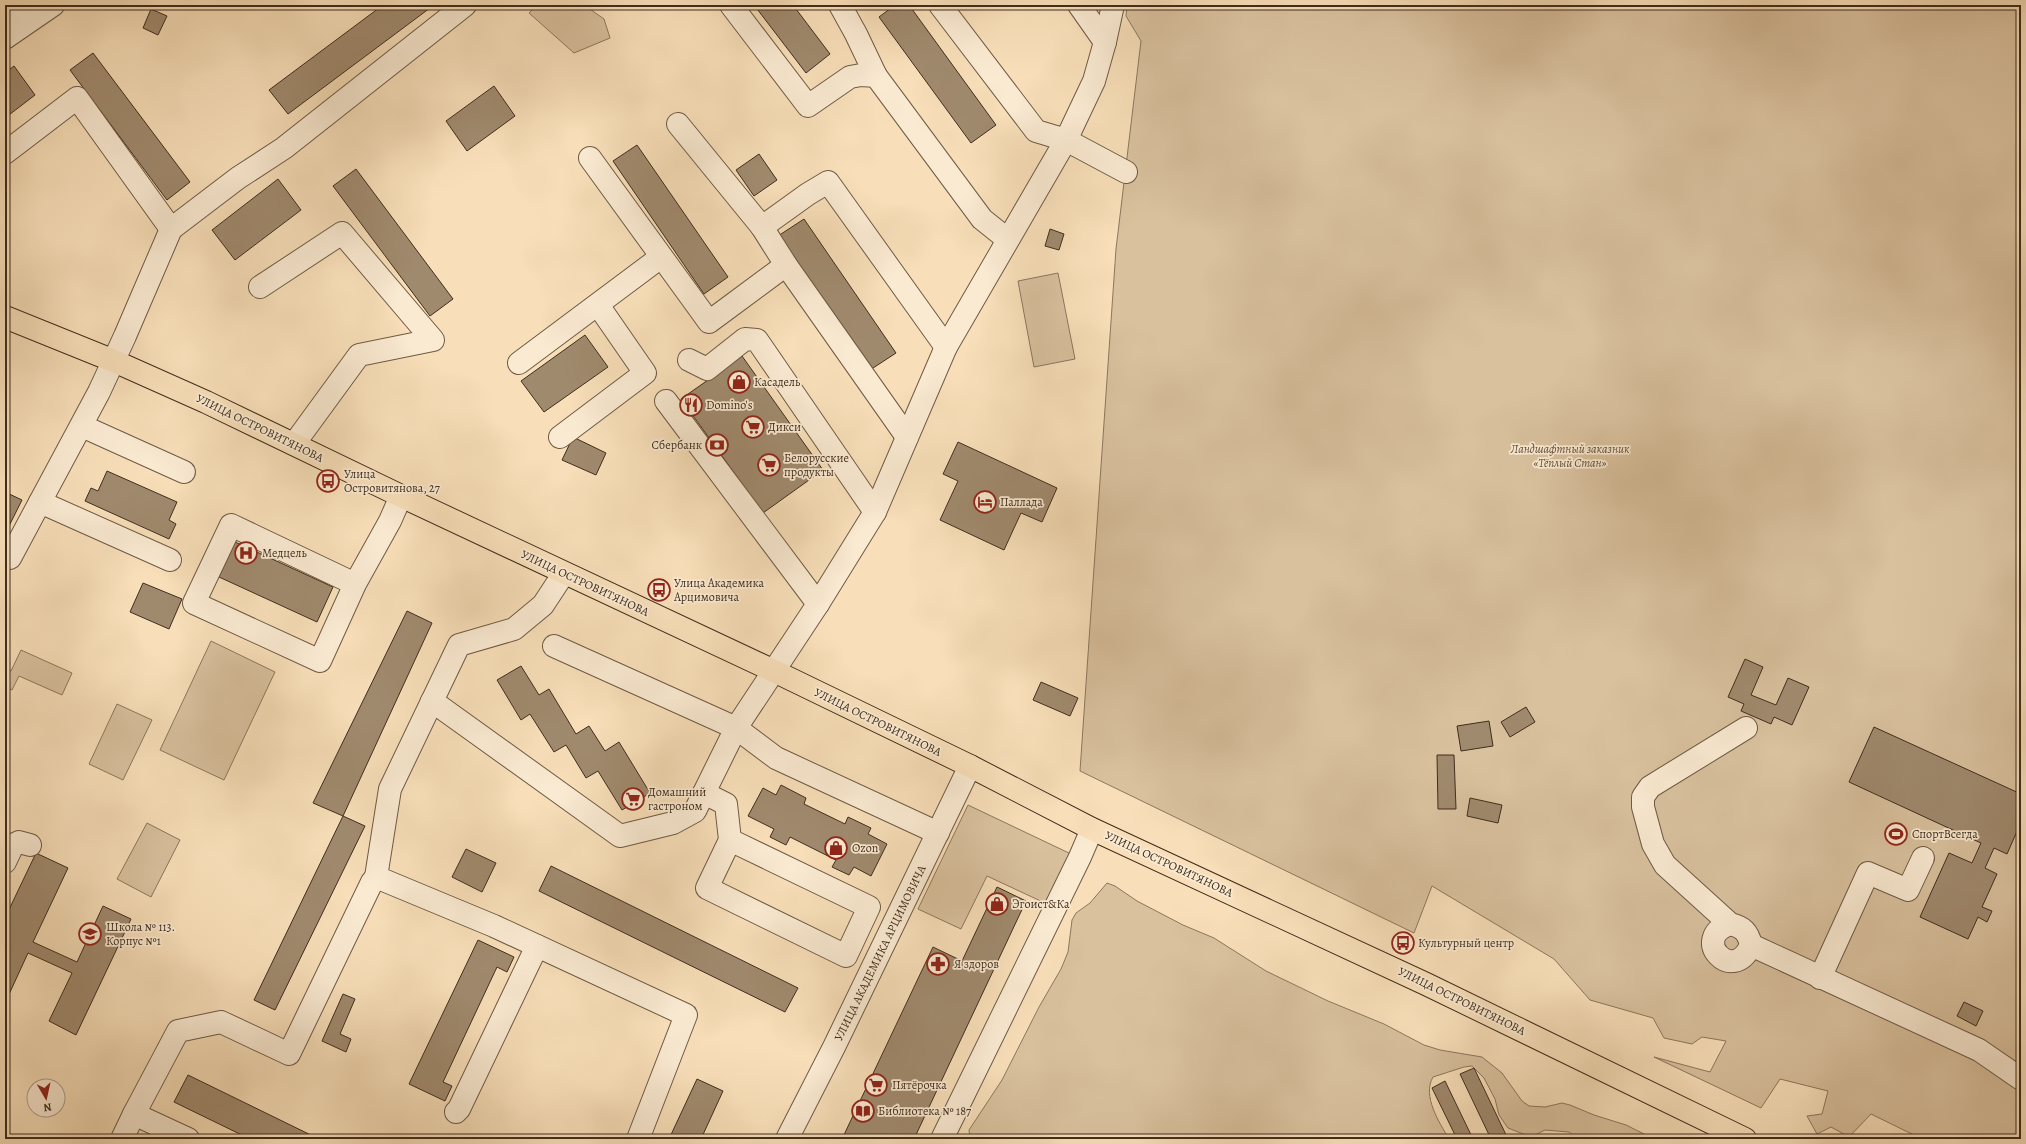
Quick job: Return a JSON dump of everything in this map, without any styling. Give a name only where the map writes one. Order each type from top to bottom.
[{"type":"main road","name":"УЛИЦА ОСТРОВИТЯНОВА","points":[[5,317],[114,361],[206,402],[401,496],[774,671],[970,766],[1092,829],[1420,980],[1744,1139]]},
{"type":"street","points":[[8,5],[23,25]]},
{"type":"street","points":[[5,38],[53,5]]},
{"type":"street","points":[[5,556],[10,558],[63,457],[82,426],[114,361],[171,229],[238,178],[284,148],[465,5]]},
{"type":"street","points":[[731,5],[808,106],[850,77],[861,75],[876,76]]},
{"type":"street","points":[[841,5],[876,76],[982,219],[1007,239]]},
{"type":"street","points":[[940,5],[1036,131],[1066,140],[1126,172]]},
{"type":"street","points":[[1079,5],[1105,42]]},
{"type":"street","points":[[432,701],[620,836],[673,823],[695,811],[736,728],[818,604],[875,512],[946,347],[1007,239],[1066,140],[1094,81],[1105,42],[1113,5]]},
{"type":"street","points":[[5,153],[77,98],[171,229]]},
{"type":"street","points":[[678,124],[762,227],[786,265],[908,437]]},
{"type":"street","points":[[590,158],[709,322],[786,265]]},
{"type":"street","points":[[762,227],[808,194],[828,182],[946,347]]},
{"type":"street","points":[[260,287],[342,233],[432,340],[359,355],[294,444]]},
{"type":"street","points":[[519,363],[661,257]]},
{"type":"street","points":[[560,437],[645,373],[598,305]]},
{"type":"street","points":[[690,360],[707,369],[745,339],[757,340],[842,467],[875,512]]},
{"type":"street","points":[[666,401],[818,604]]},
{"type":"street","points":[[82,426],[184,472]]},
{"type":"street","points":[[355,584],[231,525],[194,603],[320,661],[355,584],[390,521],[401,496]]},
{"type":"street","points":[[40,502],[170,560]]},
{"type":"street","points":[[122,1139],[178,1031],[221,1022],[289,1054],[372,882],[376,877],[390,789],[459,645],[514,629],[543,605],[564,573]]},
{"type":"street","points":[[554,646],[736,728],[776,758],[938,833]]},
{"type":"street","points":[[1730,924],[1722,926],[1716,932],[1713,940],[1714,950],[1719,957],[1727,961],[1738,961],[1747,955],[1751,945],[1748,935],[1741,927],[1730,924],[1665,865],[1653,844],[1643,807],[1643,797],[1650,787],[1746,728]]},
{"type":"street","name":"УЛИЦА АКАДЕМИКА АРЦИМОВИЧА","points":[[792,1137],[970,766]]},
{"type":"street","points":[[704,794],[726,804],[730,840],[707,888],[846,956],[869,907],[730,840]]},
{"type":"street","points":[[942,1139],[1080,857],[1092,829]]},
{"type":"street","points":[[5,862],[13,844],[19,842],[30,845]]},
{"type":"street","points":[[1820,978],[1868,873],[1908,890],[1923,858]]},
{"type":"street","points":[[376,877],[494,926],[686,1015],[638,1139]]},
{"type":"street","points":[[1751,945],[1979,1050],[2018,1070]]},
{"type":"street","points":[[456,1112],[459,1109],[537,946]]},
{"type":"street","points":[[134,1114],[188,1139]]},
{"type":"green space","points":[[537,5],[584,5],[604,19],[610,38],[574,53],[529,13]]},
{"type":"green space","name":"Ландшафтный заказник «Тёплый Стан»","points":[[1127,5],[2021,5],[2021,1139],[1922,1139],[1871,1114],[1849,1137],[1831,1127],[1817,1134],[1807,1116],[1822,1114],[1828,1091],[1780,1079],[1761,1108],[1654,1057],[1710,1072],[1726,1041],[1702,1037],[1692,1044],[1664,1038],[1653,1018],[1590,1000],[1554,959],[1432,886],[1414,933],[1080,771],[1116,249],[1141,41],[1126,16]]},
{"type":"green space","points":[[1058,273],[1075,359],[1034,367],[1018,281]]},
{"type":"green space","points":[[211,641],[275,672],[224,780],[160,750]]},
{"type":"green space","points":[[21,650],[72,673],[62,695],[19,676],[12,690],[5,687],[5,668],[11,671]]},
{"type":"green space","points":[[117,704],[152,720],[123,780],[89,764]]},
{"type":"green space","points":[[968,805],[1071,854],[1047,904],[987,876],[961,929],[918,909]]},
{"type":"green space","points":[[147,823],[180,840],[151,897],[117,879]]},
{"type":"green space","points":[[1107,883],[1115,886],[1137,901],[1183,925],[1214,938],[1266,971],[1328,1001],[1384,1024],[1424,1045],[1440,1050],[1482,1057],[1502,1073],[1522,1101],[1529,1106],[1545,1107],[1562,1103],[1570,1105],[1594,1115],[1626,1125],[1654,1139],[1579,1139],[1569,1132],[1545,1130],[1531,1137],[1508,1128],[1499,1115],[1495,1099],[1484,1078],[1472,1066],[1464,1067],[1433,1077],[1430,1084],[1429,1092],[1433,1109],[1449,1139],[970,1139],[969,1130],[1002,1080],[1039,1007],[1061,969],[1068,952],[1072,920],[1076,913],[1090,903]]},
{"type":"building","points":[[383,5],[434,5],[288,114],[269,90]]},
{"type":"building","points":[[754,5],[793,5],[830,54],[806,73]]},
{"type":"building","points":[[895,5],[909,5],[996,125],[971,143],[879,17]]},
{"type":"building","points":[[151,9],[167,16],[158,35],[143,28]]},
{"type":"building","points":[[93,53],[190,182],[167,200],[70,70]]},
{"type":"building","points":[[14,66],[35,95],[5,118],[5,73]]},
{"type":"building","points":[[494,86],[515,116],[467,151],[446,121]]},
{"type":"building","points":[[637,145],[728,277],[704,294],[613,161]]},
{"type":"building","points":[[759,154],[777,180],[754,196],[736,170]]},
{"type":"building","points":[[356,169],[453,299],[430,316],[333,186]]},
{"type":"building","points":[[278,179],[301,210],[235,260],[212,230]]},
{"type":"building","points":[[804,219],[896,353],[870,370],[778,236]]},
{"type":"building","points":[[1050,229],[1064,234],[1059,250],[1045,246]]},
{"type":"building","points":[[585,335],[608,367],[544,412],[521,381]]},
{"type":"building","points":[[742,356],[823,470],[763,513],[681,399]]},
{"type":"building","points":[[573,437],[606,453],[596,475],[562,460]]},
{"type":"building","points":[[958,442],[1057,488],[1042,522],[1021,513],[1004,550],[940,520],[958,481],[943,474]]},
{"type":"building","points":[[107,471],[177,502],[169,520],[176,524],[169,539],[85,501],[91,488],[98,491]]},
{"type":"building","points":[[5,492],[22,500],[9,526],[5,524]]},
{"type":"building","points":[[235,542],[333,587],[317,622],[219,577]]},
{"type":"building","points":[[143,583],[182,599],[169,629],[130,612]]},
{"type":"building","points":[[407,611],[432,623],[343,816],[313,803]]},
{"type":"building","points":[[1745,659],[1763,667],[1751,695],[1776,705],[1788,678],[1809,687],[1792,725],[1774,717],[1771,724],[1741,711],[1744,704],[1728,697]]},
{"type":"building","points":[[521,666],[539,695],[549,689],[576,734],[589,726],[605,751],[619,742],[650,793],[622,810],[598,771],[586,778],[566,745],[554,752],[530,714],[521,720],[497,680]]},
{"type":"building","points":[[1041,682],[1078,698],[1070,716],[1033,700]]},
{"type":"building","points":[[1526,707],[1535,722],[1510,737],[1501,722]]},
{"type":"building","points":[[1489,721],[1493,746],[1461,751],[1457,726]]},
{"type":"building","points":[[1874,727],[2021,794],[2021,822],[2007,854],[1994,848],[1985,868],[1997,874],[1982,907],[1992,911],[1987,922],[1978,917],[1968,939],[1920,917],[1949,853],[1972,863],[1981,843],[1849,782]]},
{"type":"building","points":[[1437,755],[1454,755],[1456,809],[1438,809]]},
{"type":"building","points":[[781,785],[806,798],[804,804],[845,824],[848,817],[871,828],[868,834],[887,844],[871,876],[854,867],[849,875],[832,867],[836,860],[790,837],[786,845],[770,837],[774,829],[748,816],[763,788],[776,795]]},
{"type":"building","points":[[1470,798],[1502,805],[1498,823],[1467,816]]},
{"type":"building","points":[[343,816],[365,826],[275,1010],[254,1000]]},
{"type":"building","points":[[466,849],[496,863],[482,892],[452,877]]},
{"type":"building","points":[[36,853],[68,868],[33,942],[77,962],[103,906],[131,919],[76,1035],[49,1021],[72,973],[28,953],[5,1003],[5,918]]},
{"type":"building","points":[[551,866],[798,988],[785,1012],[539,891]]},
{"type":"building","points":[[997,887],[1026,901],[914,1139],[898,1139],[894,1137],[893,1139],[842,1139],[933,947],[962,961]]},
{"type":"building","points":[[478,940],[514,957],[507,972],[497,967],[443,1082],[452,1086],[445,1101],[409,1084]]},
{"type":"building","points":[[343,994],[355,999],[340,1034],[351,1039],[346,1052],[322,1041]]},
{"type":"building","points":[[1964,1002],[1983,1011],[1976,1026],[1957,1016]]},
{"type":"building","points":[[1474,1068],[1508,1139],[1491,1139],[1460,1074]]},
{"type":"building","points":[[188,1075],[319,1139],[250,1139],[174,1102]]},
{"type":"building","points":[[697,1079],[723,1091],[701,1139],[669,1139]]},
{"type":"building","points":[[1445,1081],[1473,1139],[1457,1139],[1432,1088]]},
{"type":"place","name":"Касадель","points":[[739,382]]},
{"type":"place","name":"Domino's","points":[[691,405]]},
{"type":"place","name":"Дикси","points":[[753,427]]},
{"type":"place","name":"Сбербанк","points":[[717,445]]},
{"type":"place","name":"Белорусские продукты","points":[[769,465]]},
{"type":"place","name":"Улица Островитянова, 27","points":[[328,481]]},
{"type":"place","name":"Паллада","points":[[985,502]]},
{"type":"place","name":"Медцель","points":[[246,553]]},
{"type":"place","name":"Улица Академика Арцимовича","points":[[659,590]]},
{"type":"place","name":"Домашний гастроном","points":[[633,799]]},
{"type":"place","name":"СпортВсегда","points":[[1896,834]]},
{"type":"place","name":"Ozon","points":[[836,848]]},
{"type":"place","name":"Эгоист&Ка","points":[[997,904]]},
{"type":"place","name":"Школа № 113. Корпус №1","points":[[90,934]]},
{"type":"place","name":"Культурный центр","points":[[1403,943]]},
{"type":"place","name":"Я здоров","points":[[938,964]]},
{"type":"place","name":"Пятёрочка","points":[[876,1085]]},
{"type":"place","name":"Библиотека № 187","points":[[863,1111]]}]
